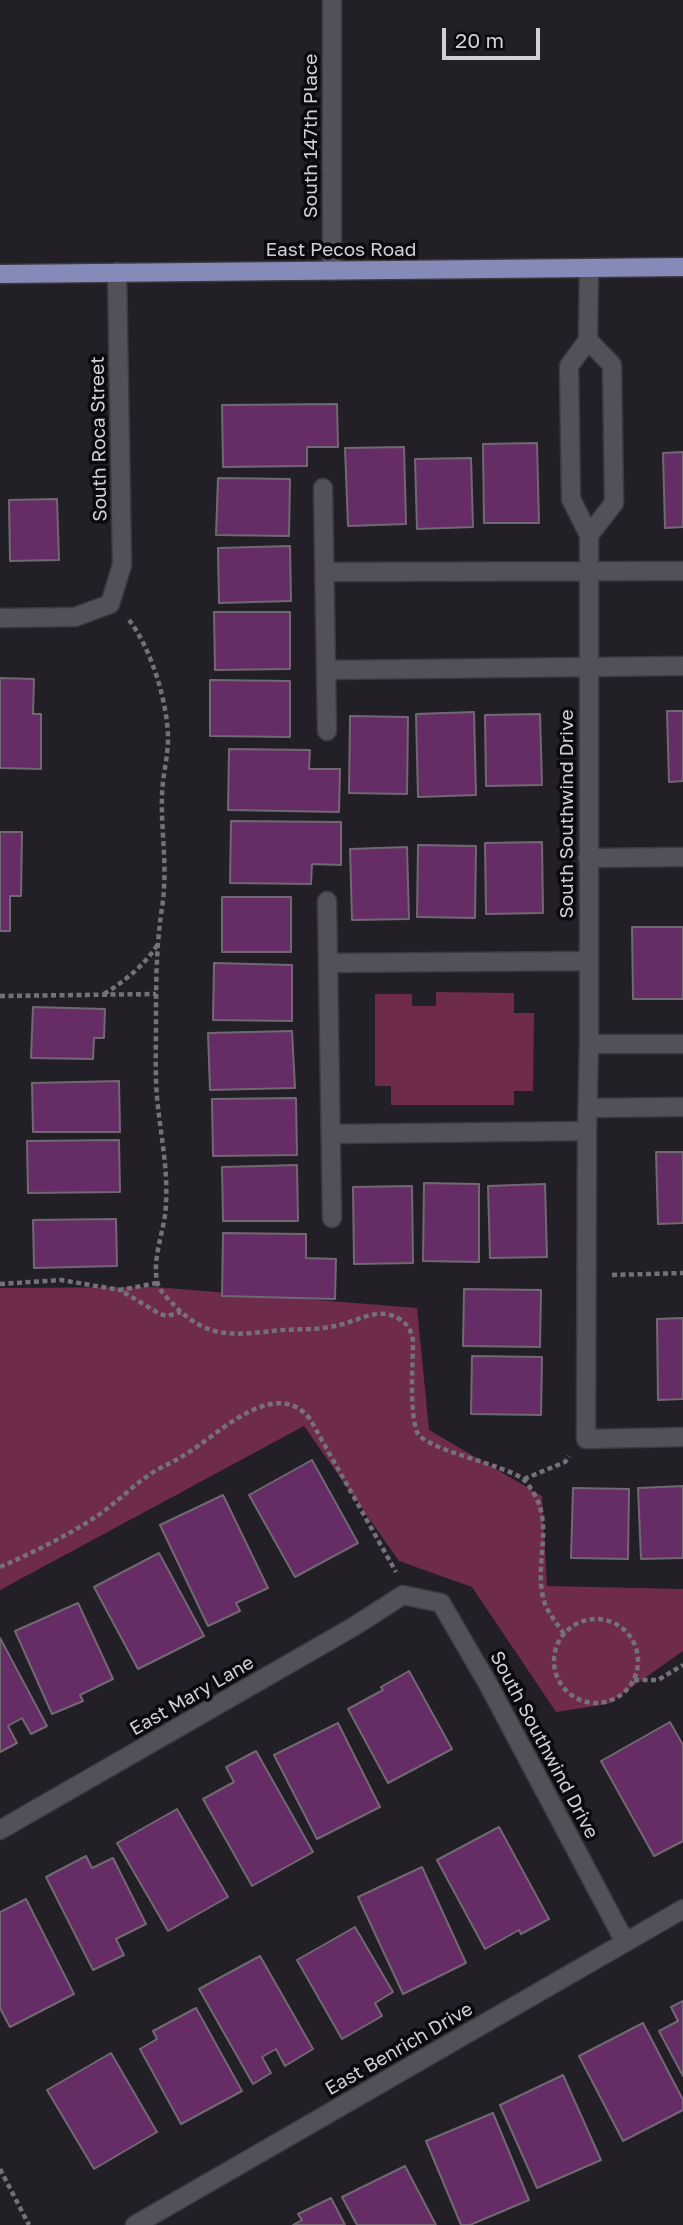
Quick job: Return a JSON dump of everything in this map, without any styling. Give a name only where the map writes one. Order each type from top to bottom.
[{"type":"main road","name":"East Pecos Road","points":[[0,274],[683,267]]},
{"type":"street","name":"South 147th Place","points":[[332,0],[332,271]]},
{"type":"street","points":[[589,268],[588,340],[612,365],[614,503],[589,535]]},
{"type":"street","name":"South Roca Street","points":[[110,604],[122,565],[117,272]]},
{"type":"street","name":"South Southwind Drive","points":[[588,340],[569,366],[571,499],[589,535],[586,1439],[683,1437]]},
{"type":"street","points":[[323,488],[327,731]]},
{"type":"street","points":[[325,572],[683,570]]},
{"type":"street","points":[[0,618],[75,617],[110,604]]},
{"type":"street","points":[[326,670],[683,666]]},
{"type":"street","points":[[588,858],[683,857]]},
{"type":"street","points":[[327,901],[332,1218]]},
{"type":"street","points":[[328,963],[589,961]]},
{"type":"street","points":[[589,1044],[683,1044]]},
{"type":"street","points":[[588,1108],[683,1107]]},
{"type":"street","points":[[331,1135],[587,1131]]},
{"type":"street","name":"South Southwind Drive","points":[[403,1595],[441,1603],[488,1684],[625,1942]]},
{"type":"street","name":"East Mary Lane","points":[[0,1830],[353,1627],[403,1595]]},
{"type":"street","name":"East Benrich Drive","points":[[135,2225],[683,1909]]},
{"type":"path","points":[[110,604],[128,618],[135,628],[148,655],[167,720],[168,741],[162,794],[164,890],[156,994],[156,1095],[163,1145],[166,1202],[156,1269],[157,1283],[181,1312],[208,1329],[223,1334],[323,1328],[370,1315],[384,1314],[407,1324],[412,1331],[413,1415],[418,1434],[434,1446],[477,1459],[524,1479],[535,1496],[542,1515],[543,1598],[564,1634]]},
{"type":"path","points":[[103,995],[126,980],[147,960],[158,944]]},
{"type":"path","points":[[0,996],[156,994]]},
{"type":"path","points":[[586,1275],[683,1273]]},
{"type":"path","points":[[0,1284],[61,1280],[120,1290],[157,1283]]},
{"type":"path","points":[[120,1290],[160,1314],[167,1316],[181,1312]]},
{"type":"path","points":[[0,1567],[37,1551],[94,1518],[150,1474],[188,1453],[243,1414],[278,1404],[302,1409],[310,1419],[395,1568]]},
{"type":"path","points":[[524,1479],[565,1461]]},
{"type":"path","points":[[594,1619],[609,1621],[632,1638],[638,1666],[634,1680],[626,1691],[614,1699],[600,1703],[586,1702],[564,1689],[557,1677],[555,1651],[564,1634],[581,1622],[594,1619]]},
{"type":"path","points":[[634,1680],[658,1681],[683,1665]]},
{"type":"path","points":[[0,2169],[29,2225]]},
{"type":"shaded area","points":[[436,992],[514,993],[514,1013],[534,1013],[533,1091],[514,1091],[514,1105],[391,1105],[391,1086],[375,1086],[375,994],[412,994],[412,1006],[436,1006]]},
{"type":"shaded area","points":[[154,1287],[417,1308],[429,1430],[542,1496],[547,1586],[683,1589],[683,1651],[608,1704],[556,1712],[472,1587],[399,1561],[304,1426],[0,1590],[0,1288]]},
{"type":"building","points":[[337,404],[338,447],[307,447],[307,466],[223,467],[222,405]]},
{"type":"building","points":[[537,443],[539,523],[484,523],[483,444]]},
{"type":"building","points":[[404,447],[406,524],[348,526],[345,448]]},
{"type":"building","points":[[683,452],[683,527],[665,528],[663,453]]},
{"type":"building","points":[[471,458],[473,527],[417,529],[415,459]]},
{"type":"building","points":[[218,478],[290,479],[289,536],[216,535]]},
{"type":"building","points":[[57,499],[59,560],[10,561],[9,500]]},
{"type":"building","points":[[290,546],[291,601],[219,603],[218,548]]},
{"type":"building","points":[[214,612],[290,612],[290,669],[215,670]]},
{"type":"building","points":[[0,678],[34,679],[33,714],[41,714],[41,769],[0,768]]},
{"type":"building","points":[[210,680],[290,681],[290,737],[210,736]]},
{"type":"building","points":[[667,711],[683,711],[683,781],[669,782]]},
{"type":"building","points":[[474,712],[476,795],[418,797],[416,714]]},
{"type":"building","points":[[540,714],[542,785],[486,786],[485,715]]},
{"type":"building","points":[[350,716],[408,717],[407,794],[349,793]]},
{"type":"building","points":[[229,749],[310,750],[309,769],[340,769],[339,812],[228,810]]},
{"type":"building","points":[[231,821],[341,822],[341,865],[312,864],[311,884],[230,883]]},
{"type":"building","points":[[0,832],[22,832],[21,896],[10,896],[10,931],[0,931]]},
{"type":"building","points":[[542,842],[543,913],[486,914],[485,843]]},
{"type":"building","points":[[418,845],[476,846],[475,918],[417,917]]},
{"type":"building","points":[[407,847],[409,919],[352,920],[350,849]]},
{"type":"building","points":[[222,897],[291,897],[291,952],[222,952]]},
{"type":"building","points":[[632,927],[683,927],[683,999],[633,999]]},
{"type":"building","points":[[214,963],[292,965],[292,1021],[213,1020]]},
{"type":"building","points":[[33,1007],[105,1009],[104,1038],[94,1038],[93,1059],[31,1058]]},
{"type":"building","points":[[292,1031],[295,1088],[210,1090],[208,1033]]},
{"type":"building","points":[[119,1081],[120,1132],[33,1132],[32,1083]]},
{"type":"building","points":[[296,1098],[297,1155],[213,1156],[212,1099]]},
{"type":"building","points":[[119,1140],[120,1192],[28,1193],[27,1141]]},
{"type":"building","points":[[656,1152],[683,1152],[683,1223],[658,1224]]},
{"type":"building","points":[[297,1165],[298,1221],[223,1221],[222,1167]]},
{"type":"building","points":[[424,1183],[479,1184],[479,1262],[423,1261]]},
{"type":"building","points":[[545,1184],[547,1257],[490,1258],[488,1186]]},
{"type":"building","points":[[412,1186],[413,1263],[354,1264],[353,1187]]},
{"type":"building","points":[[116,1219],[117,1266],[34,1268],[33,1220]]},
{"type":"building","points":[[223,1233],[306,1234],[306,1258],[336,1259],[335,1299],[222,1296]]},
{"type":"building","points":[[464,1289],[541,1290],[540,1347],[463,1346]]},
{"type":"building","points":[[683,1318],[683,1399],[658,1400],[657,1319]]},
{"type":"building","points":[[472,1356],[542,1357],[541,1415],[471,1414]]},
{"type":"building","points":[[312,1460],[358,1543],[295,1577],[249,1495]]},
{"type":"building","points":[[683,1486],[683,1558],[641,1559],[638,1488]]},
{"type":"building","points":[[573,1488],[629,1489],[628,1559],[571,1558]]},
{"type":"building","points":[[223,1495],[268,1588],[236,1603],[240,1611],[208,1626],[160,1525]]},
{"type":"building","points":[[159,1553],[204,1636],[138,1669],[94,1587]]},
{"type":"building","points":[[78,1603],[113,1679],[80,1695],[83,1701],[52,1714],[15,1631]]},
{"type":"building","points":[[0,1638],[47,1726],[31,1734],[22,1718],[8,1726],[17,1743],[0,1752]]},
{"type":"building","points":[[409,1671],[452,1749],[388,1783],[348,1709],[383,1690],[381,1687]]},
{"type":"building","points":[[670,1722],[683,1745],[683,1841],[654,1856],[601,1761]]},
{"type":"building","points":[[338,1723],[380,1807],[317,1839],[274,1755]]},
{"type":"building","points":[[256,1751],[313,1852],[252,1886],[203,1799],[234,1782],[226,1767]]},
{"type":"building","points":[[177,1809],[228,1897],[168,1931],[117,1843]]},
{"type":"building","points":[[499,1827],[549,1919],[521,1934],[519,1930],[485,1949],[437,1860]]},
{"type":"building","points":[[86,1856],[92,1868],[113,1858],[146,1924],[116,1939],[124,1955],[93,1970],[46,1877]]},
{"type":"building","points":[[422,1867],[466,1963],[403,1994],[358,1897]]},
{"type":"building","points":[[26,1899],[74,1994],[10,2027],[0,2008],[0,1912]]},
{"type":"building","points":[[355,1927],[393,1992],[375,2003],[382,2016],[342,2039],[297,1960]]},
{"type":"building","points":[[260,1956],[313,2049],[285,2066],[276,2049],[262,2057],[271,2073],[253,2084],[199,1989]]},
{"type":"building","points":[[683,2001],[683,2076],[659,2031],[678,2021],[671,2007]]},
{"type":"building","points":[[196,2008],[242,2091],[181,2124],[140,2049],[157,2039],[153,2031]]},
{"type":"building","points":[[643,2023],[683,2100],[683,2110],[623,2141],[579,2056]]},
{"type":"building","points":[[111,2053],[157,2132],[94,2169],[47,2090]]},
{"type":"building","points":[[563,2075],[601,2160],[537,2188],[500,2105]]},
{"type":"building","points":[[493,2113],[529,2200],[470,2225],[461,2225],[426,2141]]},
{"type":"building","points":[[405,2166],[436,2225],[357,2225],[342,2197]]},
{"type":"building","points":[[331,2198],[345,2225],[293,2225],[302,2220],[298,2214]]}]
